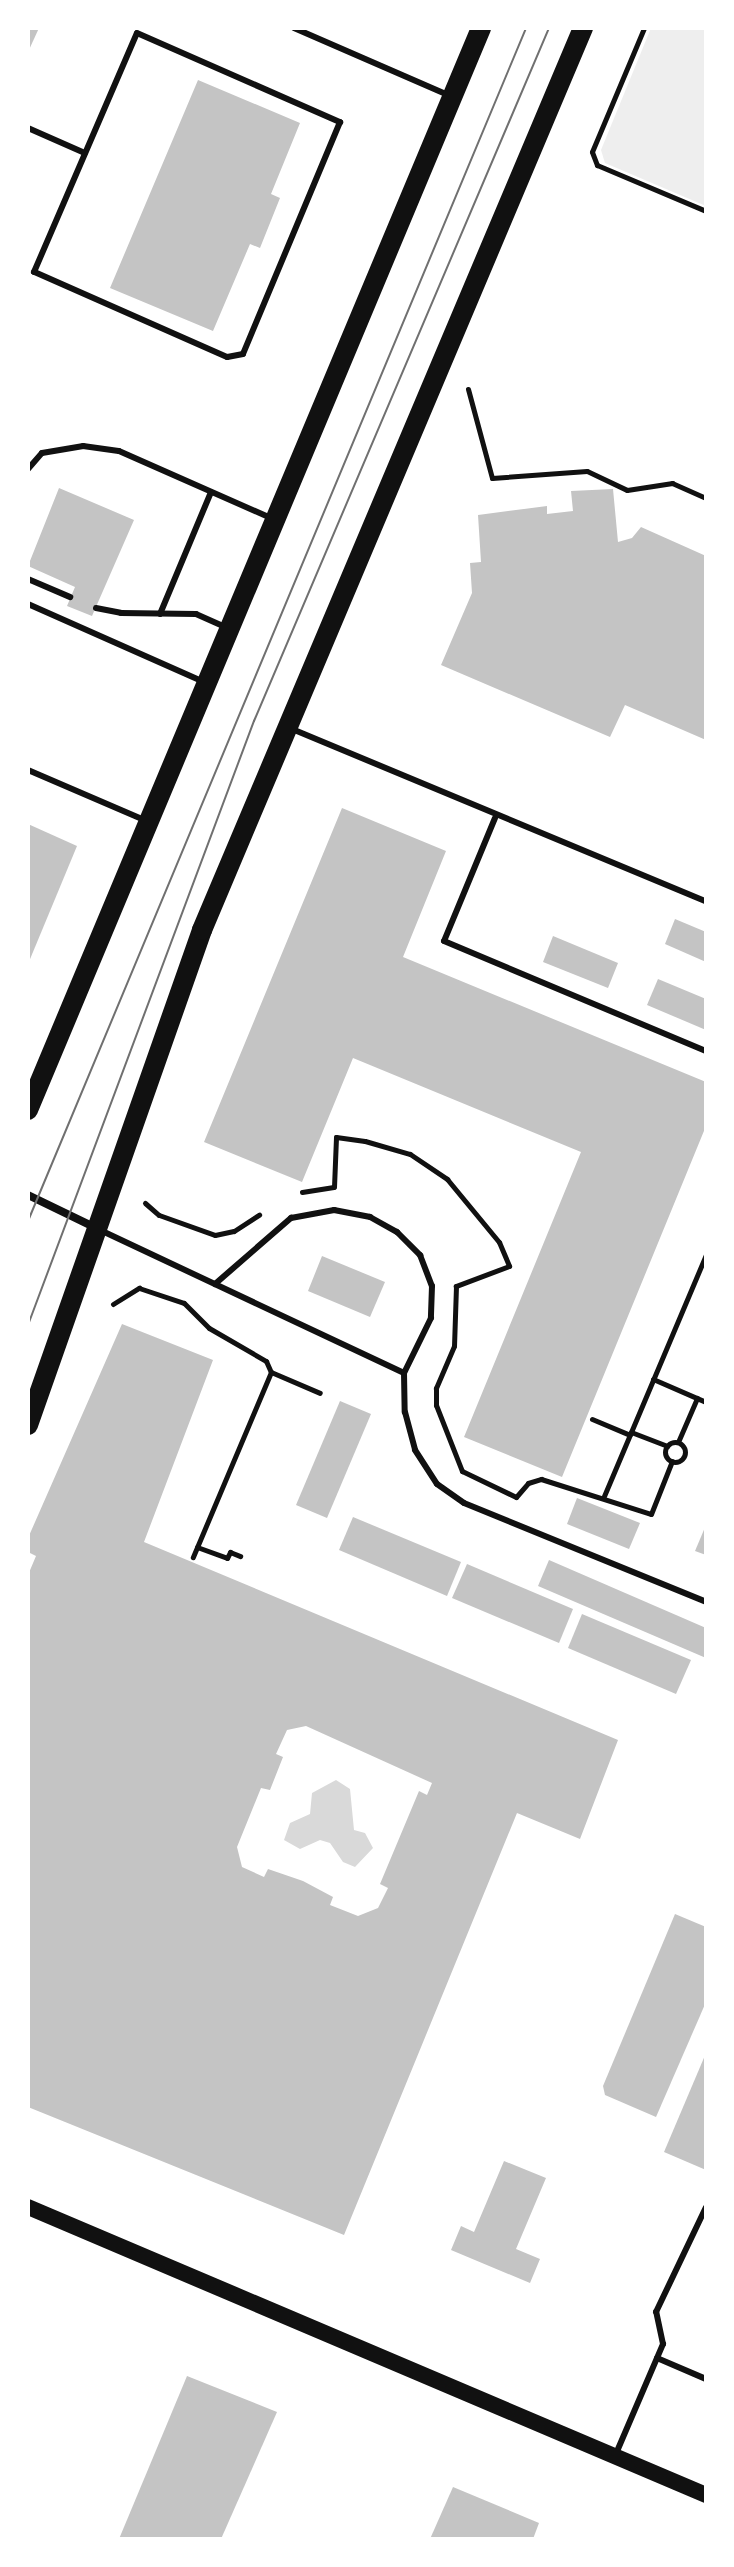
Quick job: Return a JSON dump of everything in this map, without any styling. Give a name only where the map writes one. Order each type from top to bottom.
[{"type":"main road","points":[[28,1110],[481,28]]},
{"type":"main road","points":[[28,1425],[80,1290],[97,1228],[197,943],[583,28]]},
{"type":"main road","points":[[28,2207],[706,2495]]},
{"type":"street","points":[[28,1195],[97,1228]]},
{"type":"lane","points":[[294,28],[452,97]]},
{"type":"lane","points":[[137,33],[340,122],[243,354],[227,357],[34,272],[85,153],[137,33]]},
{"type":"lane","points":[[28,128],[85,153]]},
{"type":"lane","points":[[28,469],[42,453],[83,446],[119,451],[274,519]]},
{"type":"lane","points":[[160,614],[211,492]]},
{"type":"lane","points":[[28,579],[70,597]]},
{"type":"lane","points":[[28,604],[205,683]]},
{"type":"lane","points":[[96,608],[196,614],[228,628]]},
{"type":"lane","points":[[286,726],[495,818],[706,901]]},
{"type":"lane","points":[[28,770],[147,821]]},
{"type":"lane","points":[[495,818],[444,941],[706,1051]]},
{"type":"lane","points":[[215,1284],[291,1218],[334,1210],[370,1217],[397,1232],[420,1255],[432,1286],[431,1318],[404,1373],[405,1412],[415,1450],[437,1484],[464,1503],[706,1602]]},
{"type":"lane","points":[[97,1228],[404,1373]]},
{"type":"lane","points":[[615,2456],[663,2344],[656,2312],[706,2207]]},
{"type":"lane","points":[[657,2358],[706,2379]]},
{"type":"path","points":[[644,28],[592,152],[597,165],[706,211]]},
{"type":"path","points":[[468,389],[492,478],[587,471],[627,490],[672,483],[706,498]]},
{"type":"path","points":[[604,1496],[706,1254]]},
{"type":"path","points":[[113,1304],[139,1288],[184,1303],[209,1328],[266,1361],[271,1372],[320,1393]]},
{"type":"path","points":[[193,1557],[271,1372]]},
{"type":"path","points":[[653,1379],[706,1402]]},
{"type":"path","points":[[592,1419],[667,1446],[678,1442],[697,1398]]},
{"type":"path","points":[[667,1446],[669,1460],[681,1460],[685,1451],[678,1442]]},
{"type":"path","points":[[197,1547],[227,1558],[230,1552],[240,1556]]},
{"type":"shaded area","points":[[651,28],[706,28],[706,206],[605,163],[601,150]]},
{"type":"shaded area","points":[[336,1780],[350,1789],[354,1830],[365,1833],[373,1848],[355,1867],[343,1862],[330,1843],[320,1840],[300,1849],[284,1840],[290,1823],[310,1814],[312,1793]]},
{"type":"building","points":[[28,28],[39,28],[28,52]]},
{"type":"building","points":[[198,80],[300,123],[271,194],[280,198],[260,248],[250,244],[213,331],[110,288]]},
{"type":"building","points":[[59,488],[134,520],[92,616],[67,606],[75,587],[28,566]]},
{"type":"building","points":[[613,489],[618,542],[632,538],[641,527],[706,556],[706,740],[625,705],[610,737],[441,665],[472,593],[470,563],[481,562],[478,515],[547,506],[547,514],[573,511],[571,491]]},
{"type":"building","points":[[342,808],[446,851],[403,957],[706,1082],[706,1126],[562,1477],[464,1437],[581,1152],[353,1058],[302,1182],[204,1142]]},
{"type":"building","points":[[28,824],[77,846],[28,964]]},
{"type":"building","points":[[675,919],[706,932],[706,962],[665,944]]},
{"type":"building","points":[[553,936],[618,963],[608,988],[543,962]]},
{"type":"building","points":[[658,979],[706,999],[706,1030],[647,1005]]},
{"type":"building","points":[[322,1256],[385,1282],[370,1317],[308,1291]]},
{"type":"building","points":[[122,1324],[213,1360],[144,1542],[618,1740],[580,1839],[517,1813],[344,2235],[28,2107],[28,1575],[36,1556],[28,1552],[28,1538]],"holes":[[[306,1726],[432,1783],[427,1795],[419,1791],[380,1884],[388,1888],[378,1908],[358,1916],[330,1905],[333,1897],[303,1881],[268,1869],[264,1877],[242,1867],[237,1847],[261,1788],[270,1790],[283,1757],[276,1754],[287,1730]]]},
{"type":"building","points":[[340,1401],[371,1414],[327,1518],[296,1505]]},
{"type":"building","points":[[577,1498],[640,1523],[629,1549],[567,1524]]},
{"type":"building","points":[[353,1517],[461,1562],[447,1596],[339,1550]]},
{"type":"building","points":[[706,1525],[706,1555],[695,1551]]},
{"type":"building","points":[[549,1560],[706,1628],[706,1658],[538,1586]]},
{"type":"building","points":[[467,1564],[573,1609],[559,1643],[452,1598]]},
{"type":"building","points":[[582,1614],[691,1660],[676,1694],[568,1648]]},
{"type":"building","points":[[675,1914],[706,1927],[706,2002],[656,2117],[605,2095],[603,2086]]},
{"type":"building","points":[[706,2053],[706,2170],[664,2152]]},
{"type":"building","points":[[504,2161],[546,2178],[516,2249],[540,2259],[530,2283],[451,2250],[461,2226],[474,2232]]},
{"type":"building","points":[[187,2376],[277,2412],[221,2539],[119,2539]]},
{"type":"building","points":[[453,2487],[539,2523],[533,2539],[430,2539]]},
{"type":"tram line","points":[[28,1221],[526,28]]},
{"type":"tram line","points":[[28,1325],[254,721],[549,28]]}]
